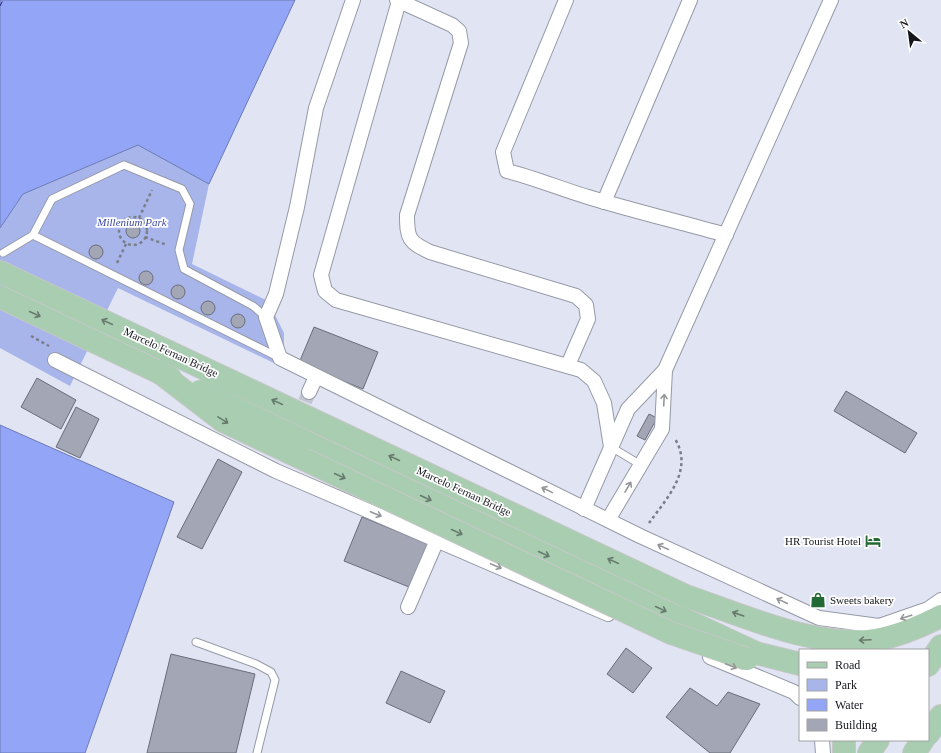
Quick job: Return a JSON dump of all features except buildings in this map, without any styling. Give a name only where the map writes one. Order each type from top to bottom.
[{"type":"main road","name":"Marcelo Fernan Bridge","points":[[2,262],[686,596],[798,634],[849,641],[875,640],[904,633],[941,616]]},
{"type":"main road","name":"Marcelo Fernan Bridge","points":[[0,297],[756,653],[799,664]]},
{"type":"main road","points":[[158,371],[223,421],[671,633],[799,678]]},
{"type":"main road","points":[[798,634],[827,649]]},
{"type":"main road","points":[[924,649],[941,642]]},
{"type":"main road","points":[[929,664],[941,646]]},
{"type":"main road","points":[[844,741],[844,753]]},
{"type":"main road","points":[[869,753],[877,741]]},
{"type":"main road","points":[[906,741],[911,753]]},
{"type":"main road","points":[[914,753],[924,741]]},
{"type":"street","points":[[353,0],[316,108],[297,207],[276,294],[266,317],[280,358],[584,509],[819,618],[879,626],[928,609],[941,600]]},
{"type":"street","points":[[566,0],[503,152],[507,171],[530,177],[554,187],[604,202],[726,235]]},
{"type":"street","points":[[604,202],[690,0]]},
{"type":"street","points":[[584,509],[628,410],[666,370],[831,0]]},
{"type":"street","points":[[568,365],[588,318],[586,305],[576,296],[430,252],[414,244],[407,234],[407,215],[461,43],[459,31],[452,25],[398,1],[321,275],[325,291],[336,300],[568,365],[581,370],[594,381],[604,403],[611,447]]},
{"type":"street","points":[[55,360],[277,469],[620,620],[788,689],[799,697]]},
{"type":"street","points":[[608,520],[662,429],[666,370]]},
{"type":"street","points":[[309,392],[316,376]]},
{"type":"street","points":[[408,607],[436,540]]},
{"type":"street","points":[[822,741],[823,753]]},
{"type":"lane","points":[[2,262],[33,235],[52,199],[124,165],[182,189],[190,204],[179,250],[184,269],[253,306],[266,317]]},
{"type":"lane","points":[[33,235],[280,358]]},
{"type":"lane","points":[[611,447],[641,465]]},
{"type":"lane","points":[[196,642],[271,672],[275,680],[257,753]]},
{"type":"path","points":[[139,218],[158,179]]},
{"type":"path","points":[[139,218],[144,222],[147,228],[145,237],[138,244],[126,244],[119,235],[121,224],[126,219],[139,218]]},
{"type":"path","points":[[145,237],[179,250]]},
{"type":"path","points":[[112,275],[126,244]]},
{"type":"path","points":[[640,536],[678,484],[682,455],[673,437]]},
{"type":"green space","name":"Millenium Park","points":[[138,145],[209,184],[192,264],[268,301],[284,333],[284,354],[280,366],[118,288],[70,386],[0,348],[0,228],[23,194]]},
{"type":"water","points":[[0,0],[295,0],[209,184],[138,145],[23,194],[0,228]]},
{"type":"water","points":[[0,425],[174,502],[85,753],[0,753]]},
{"type":"ferry route","points":[[0,6],[3,0]]},
{"type":"tunnel","points":[[297,421],[309,392]]},
{"type":"place","name":"HR Tourist Hotel","points":[[873,541]]},
{"type":"place","name":"Sweets bakery","points":[[818,600]]}]
